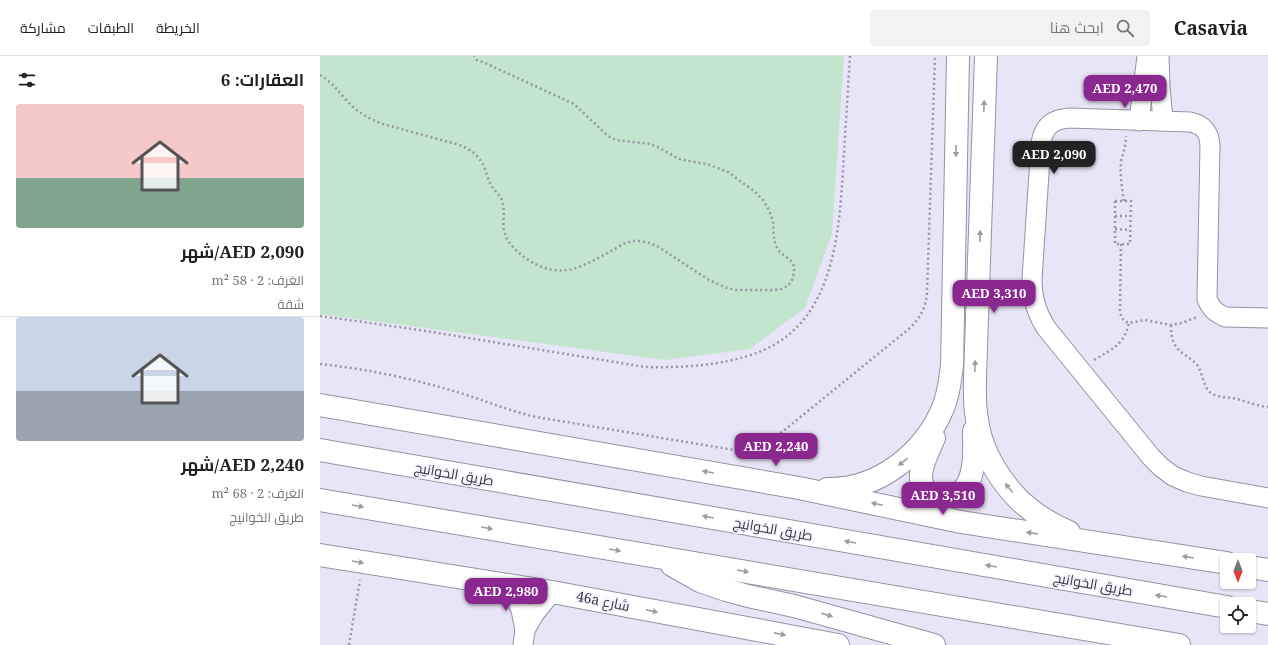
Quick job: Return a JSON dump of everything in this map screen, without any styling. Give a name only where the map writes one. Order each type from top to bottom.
[{"type":"main road","points":[[958,56],[952,366],[944,406],[921,472],[922,484],[928,493],[938,498],[955,497],[962,492],[970,478],[973,457],[986,56]]},
{"type":"main road","points":[[975,401],[981,440],[988,458],[998,475],[1023,504],[1038,516],[1054,526],[1086,541]]},
{"type":"main road","points":[[320,405],[799,488],[961,522],[1220,562]]},
{"type":"main road","points":[[799,488],[833,489],[850,487],[882,476],[898,466],[920,445],[935,425],[944,406]]},
{"type":"main road","name":"طريق الخوانيج","points":[[320,450],[1220,606]]},
{"type":"main road","points":[[320,500],[1179,645]]},
{"type":"main road","name":"46a شارع","points":[[320,555],[552,592],[838,645]]},
{"type":"main road","points":[[659,557],[700,580],[726,590],[794,606],[934,645]]},
{"type":"main road","points":[[1256,568],[1268,570]]},
{"type":"main road","points":[[1256,612],[1268,614]]},
{"type":"street","points":[[1133,120],[1147,56]]},
{"type":"street","points":[[1159,56],[1163,121]]},
{"type":"street","points":[[1268,318],[1225,317],[1219,315],[1212,309],[1207,299],[1210,137],[1205,129],[1199,124],[1190,122],[1062,118],[1053,122],[1047,127],[1041,143],[1032,279],[1033,300],[1041,320],[1151,457],[1161,467],[1173,476],[1186,482],[1268,498]]},
{"type":"street","points":[[510,585],[521,610],[524,638]]},
{"type":"street","points":[[524,638],[538,608],[552,592]]},
{"type":"path","points":[[320,74],[329,80],[355,109],[373,120],[456,144],[473,152],[480,159],[490,183],[502,200],[503,225],[507,240],[526,260],[534,264],[554,270],[567,270],[575,268],[625,244],[633,241],[641,241],[657,246],[709,280],[727,288],[746,291],[774,290],[788,286],[792,280],[794,266],[776,246],[774,240],[773,221],[769,210],[763,200],[754,191],[728,172],[710,165],[679,159],[650,144],[616,140],[608,136],[574,104],[477,60],[474,56]]},
{"type":"path","points":[[320,316],[420,330],[645,368],[666,368],[709,364],[737,358],[765,349],[784,338],[802,322],[814,304],[826,278],[840,216],[850,56]]},
{"type":"path","points":[[320,364],[380,373],[428,384],[536,417],[740,451],[760,448],[771,441],[910,328],[918,319],[924,308],[927,292],[935,56]]},
{"type":"path","points":[[1124,201],[1121,167],[1133,120]]},
{"type":"path","points":[[1115,201],[1131,201],[1130,216],[1130,244],[1115,244],[1115,201]]},
{"type":"path","points":[[1115,216],[1130,216]]},
{"type":"path","points":[[1115,229],[1130,230]]},
{"type":"path","points":[[1121,244],[1120,310],[1124,321],[1129,323],[1145,320],[1171,325],[1192,320],[1212,309]]},
{"type":"path","points":[[1090,363],[1122,342],[1127,333],[1129,323]]},
{"type":"path","points":[[1171,325],[1174,343],[1182,353],[1197,364],[1207,390],[1216,396],[1233,398],[1258,406],[1268,407]]},
{"type":"path","points":[[349,645],[363,563]]},
{"type":"green space","points":[[320,56],[844,56],[832,234],[805,308],[750,349],[665,360],[320,314]]}]
